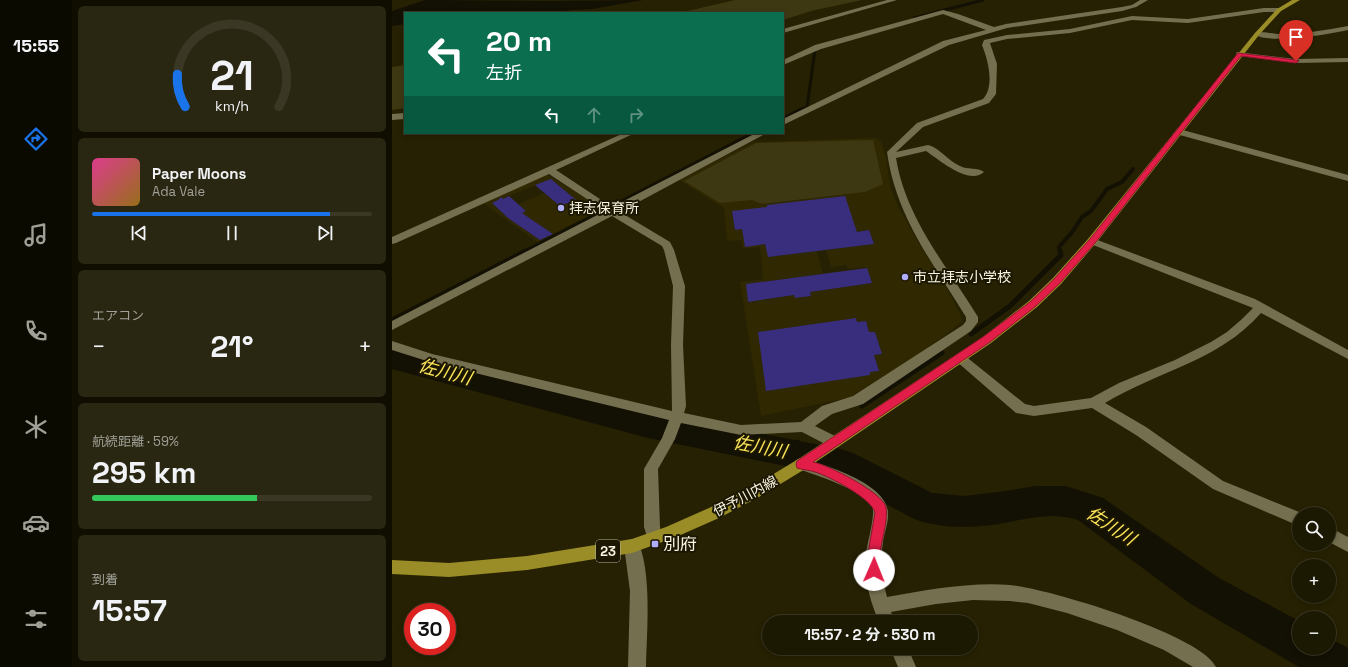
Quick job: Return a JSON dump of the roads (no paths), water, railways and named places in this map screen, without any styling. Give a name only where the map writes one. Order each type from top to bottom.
[{"type":"main road","name":"伊予川内線","points":[[392,567],[450,570],[527,563],[632,546],[714,513],[754,493],[803,463],[987,340],[1033,304],[1057,281],[1092,241],[1257,34],[1279,10],[1297,0]]},
{"type":"street","points":[[784,31],[894,0]]},
{"type":"street","points":[[784,122],[928,50],[994,29],[1130,7],[1145,0]]},
{"type":"street","points":[[1130,7],[1138,17]]},
{"type":"street","points":[[392,345],[430,358],[676,418],[741,430],[804,427],[827,410],[858,400],[967,328],[972,322],[972,317],[909,215],[898,189],[892,167],[891,152],[920,125],[978,105],[989,98],[992,94],[993,64],[986,45],[990,41],[1007,37],[1070,31],[1138,17],[1188,21],[1264,10],[1279,10]]},
{"type":"street","points":[[784,63],[822,46],[943,12],[957,14],[973,24],[1004,32],[1007,37]]},
{"type":"street","points":[[1257,34],[1281,37],[1323,33],[1348,28]]},
{"type":"street","points":[[1240,54],[1296,61],[1348,60]]},
{"type":"street","points":[[392,117],[404,116]]},
{"type":"street","points":[[1179,132],[1348,178]]},
{"type":"street","points":[[392,242],[629,134]]},
{"type":"street","points":[[392,326],[761,134]]},
{"type":"street","points":[[892,156],[928,148],[954,169],[964,172],[979,172]]},
{"type":"street","points":[[550,170],[613,212],[666,244],[669,250],[679,286],[677,345],[678,406],[676,418],[668,439],[651,469],[652,527],[654,538]]},
{"type":"street","points":[[1092,241],[1251,302],[1348,355]]},
{"type":"street","points":[[960,358],[1022,408],[1034,411],[1094,403],[1123,387],[1210,349],[1244,326],[1260,307]]},
{"type":"street","points":[[1094,403],[1141,431],[1218,485],[1292,516]]},
{"type":"street","points":[[804,427],[831,444]]},
{"type":"street","points":[[803,463],[831,474],[867,493],[880,506],[881,513],[873,559],[875,582],[885,615]]},
{"type":"street","points":[[1336,538],[1348,545]]},
{"type":"street","points":[[632,546],[637,567],[640,598],[638,667]]},
{"type":"street","points":[[881,606],[923,598],[964,593],[984,592],[1027,595],[1057,602],[1099,615],[1165,641],[1194,657],[1207,667]]},
{"type":"street","points":[[902,655],[907,667]]},
{"type":"waterway","points":[[914,18],[983,0]]},
{"type":"waterway","points":[[801,110],[807,107],[815,50]]},
{"type":"waterway","points":[[784,118],[801,110]]},
{"type":"waterway","points":[[524,252],[752,134]]},
{"type":"waterway","points":[[1060,252],[1059,247],[1073,231],[1082,217],[1091,211],[1107,189],[1122,182],[1133,169]]},
{"type":"waterway","points":[[392,320],[526,251]]},
{"type":"waterway","points":[[971,334],[1010,306],[1061,255],[1060,251]]},
{"type":"waterway","points":[[392,355],[398,351]]},
{"type":"waterway","points":[[862,406],[942,353]]},
{"type":"waterway","name":"佐川川","points":[[392,358],[648,425],[841,463],[927,508],[964,512],[999,508],[1036,501],[1066,501],[1090,509],[1205,591],[1292,640]]},
{"type":"waterway","points":[[785,451],[797,443]]},
{"type":"waterway","name":"佐川川","points":[[1319,655],[1340,667]]},
{"type":"place","name":"拝志保育所","points":[[561,208]]},
{"type":"place","name":"市立拝志小学校","points":[[905,277]]},
{"type":"place","name":"別府","points":[[655,544]]}]
